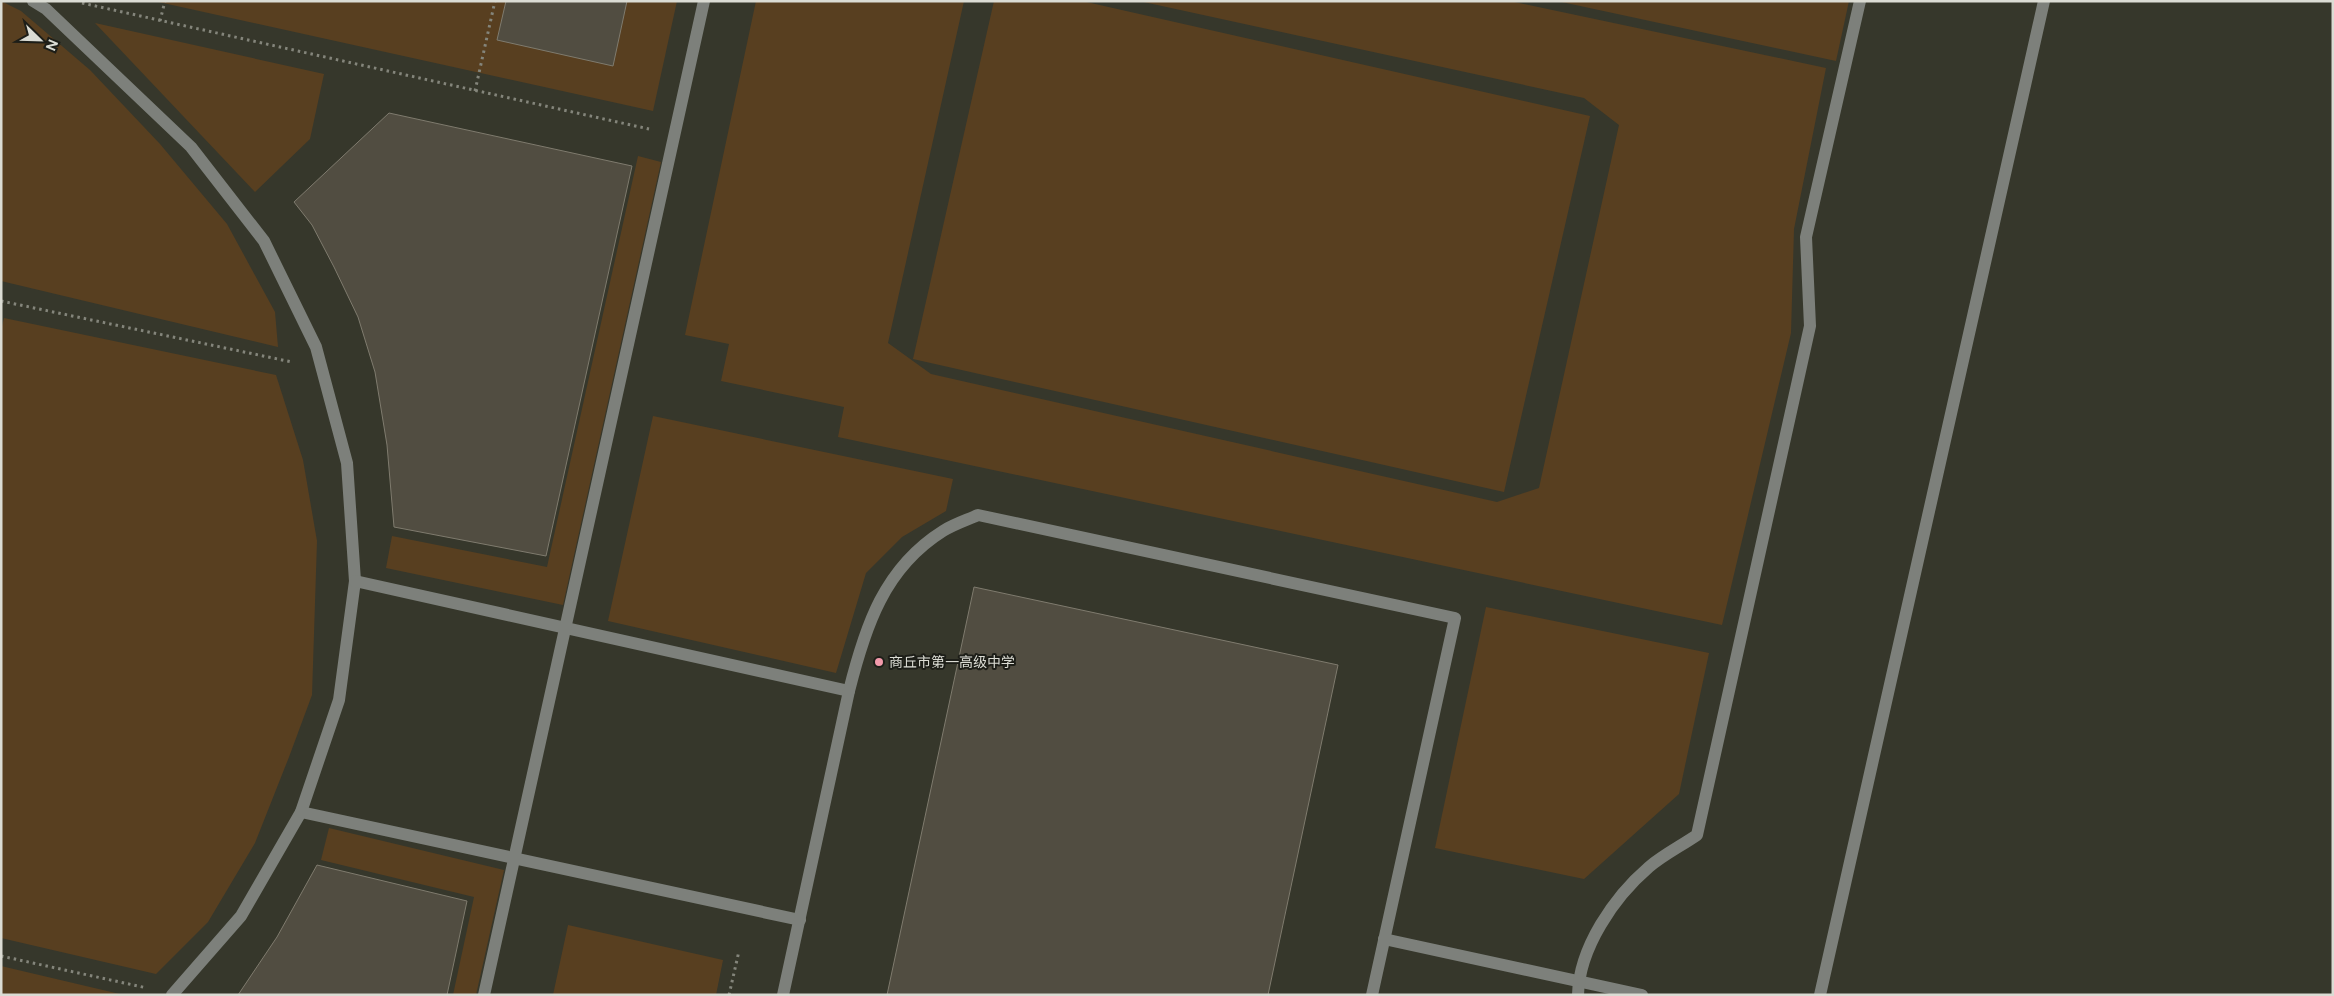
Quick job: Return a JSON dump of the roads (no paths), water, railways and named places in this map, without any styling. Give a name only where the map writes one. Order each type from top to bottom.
[{"type":"street","points":[[33,1],[46,9],[191,147],[264,241],[316,348],[347,463],[355,581],[339,700],[301,812],[241,916],[173,994]]},
{"type":"street","points":[[484,995],[704,1]]},
{"type":"street","points":[[1578,995],[1578,981],[1591,944],[1619,898],[1649,867],[1697,835],[1810,326],[1806,237],[1860,1]]},
{"type":"street","points":[[1820,995],[2044,1]]},
{"type":"street","points":[[783,995],[849,692],[859,652],[878,601],[907,559],[944,531],[978,515],[1454,618],[1372,995]]},
{"type":"street","points":[[355,581],[849,692]]},
{"type":"street","points":[[301,812],[800,920]]},
{"type":"street","points":[[1384,939],[1642,995]]},
{"type":"place","name":"商丘市第一高级中学","points":[[879,662]]}]
